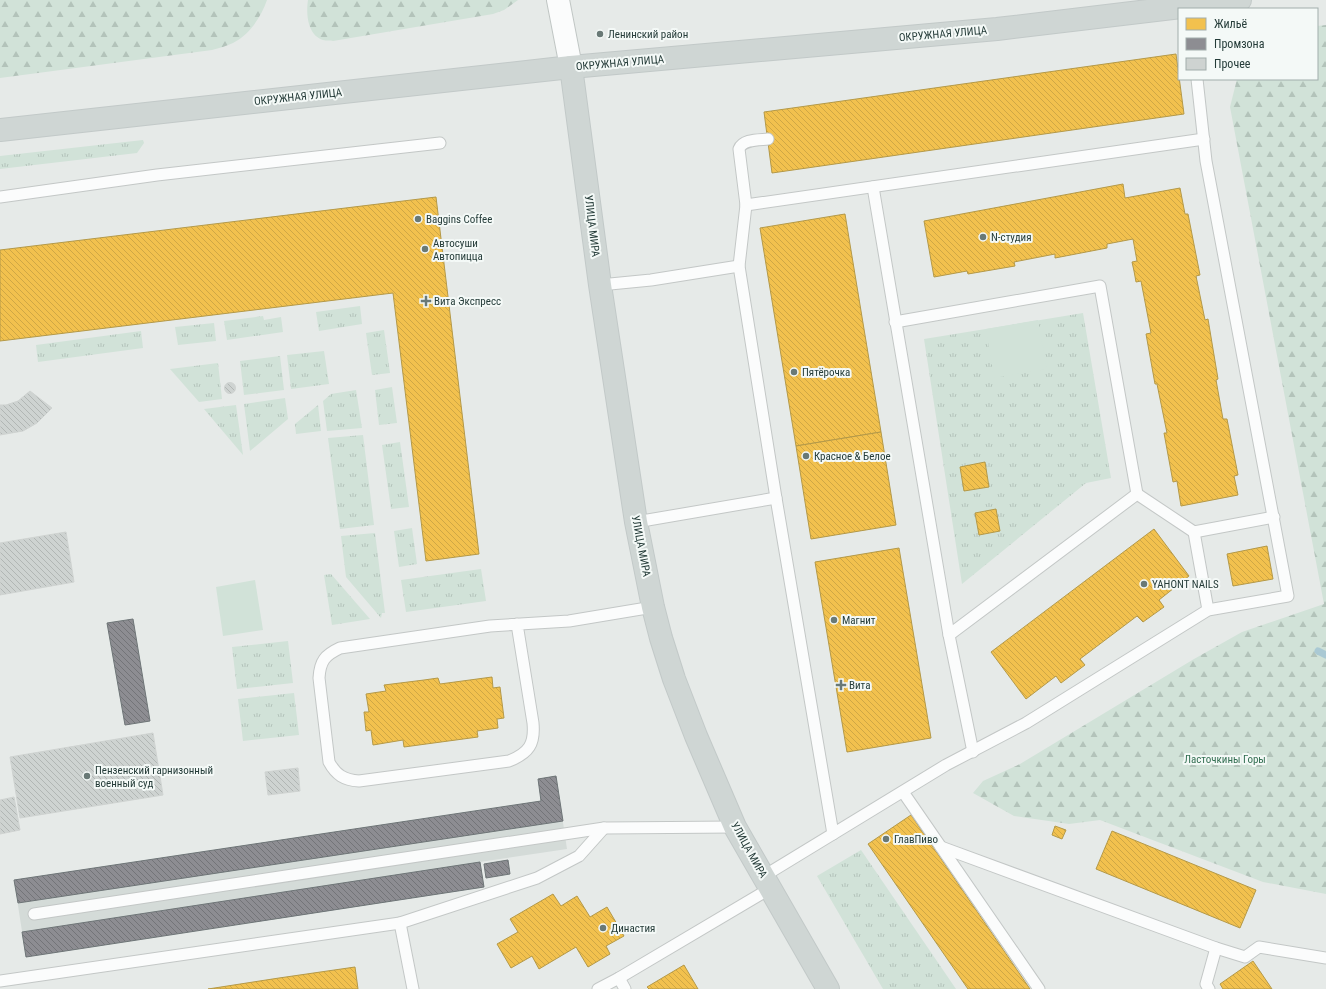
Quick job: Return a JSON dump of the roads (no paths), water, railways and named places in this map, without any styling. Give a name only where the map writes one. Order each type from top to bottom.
[{"type":"main road","points":[[558,0],[572,67]]},
{"type":"main road","name":"ОКРУЖНАЯ УЛИЦА","points":[[1190,8],[1240,0]]},
{"type":"main road","name":"ОКРУЖНАЯ УЛИЦА","points":[[0,130],[572,67],[997,29],[1178,9]]},
{"type":"main road","name":"УЛИЦА МИРА","points":[[572,67],[600,285],[636,522],[653,607],[674,679],[696,736],[735,827],[828,989]]},
{"type":"lane","points":[[598,989],[619,978],[767,882],[833,834],[946,765],[1026,723],[1208,610],[1288,596],[1206,161],[1197,80]]},
{"type":"lane","points":[[768,139],[746,142],[740,146],[739,149],[746,205],[740,266],[776,498],[833,834]]},
{"type":"lane","points":[[746,205],[1204,140]]},
{"type":"lane","points":[[0,197],[157,175],[440,143]]},
{"type":"lane","points":[[873,187],[949,634],[973,752]]},
{"type":"lane","points":[[600,285],[651,280],[740,266]]},
{"type":"lane","points":[[896,322],[1100,286],[1137,494],[1194,532],[1274,517]]},
{"type":"lane","points":[[949,634],[1137,494]]},
{"type":"lane","points":[[636,522],[776,498]]},
{"type":"lane","points":[[1194,532],[1208,610]]},
{"type":"lane","points":[[517,624],[534,728],[532,743],[526,752],[518,758],[509,761],[358,781],[350,781],[340,777],[333,769],[329,762],[319,678],[320,668],[324,658],[331,652],[340,648],[490,626],[517,624],[569,621],[653,607]]},
{"type":"lane","points":[[902,792],[1039,989]]},
{"type":"lane","points":[[34,914],[604,828],[735,827]]},
{"type":"lane","points":[[0,981],[400,923],[537,878],[579,856],[604,828]]},
{"type":"lane","points":[[941,847],[1216,948],[1245,957],[1260,947],[1326,958]]},
{"type":"lane","points":[[400,923],[413,989]]},
{"type":"lane","points":[[1209,989],[1206,984],[1216,948]]},
{"type":"lane","points":[[619,978],[625,989]]},
{"type":"waterway","points":[[1318,651],[1326,655]]},
{"type":"place","name":"Ленинский район","points":[[600,34]]},
{"type":"place","name":"Baggins Coffee","points":[[418,219]]},
{"type":"place","name":"N-студия","points":[[983,237]]},
{"type":"place","name":"Автосуши Автопицца","points":[[425,249]]},
{"type":"place","name":"Вита Экспресс","points":[[426,301]]},
{"type":"place","name":"Пятёрочка","points":[[794,372]]},
{"type":"place","name":"Красное & Белое","points":[[806,456]]},
{"type":"place","name":"YAHONT NAILS","points":[[1144,584]]},
{"type":"place","name":"Магнит","points":[[834,620]]},
{"type":"place","name":"Вита","points":[[841,685]]},
{"type":"place","name":"Пензенский гарнизонный военный суд","points":[[87,776]]},
{"type":"place","name":"ГлавПиво","points":[[886,839]]},
{"type":"place","name":"Династия","points":[[603,928]]},
{"type":"park label","name":"Ласточкины Горы","points":[[1225,759]]}]
